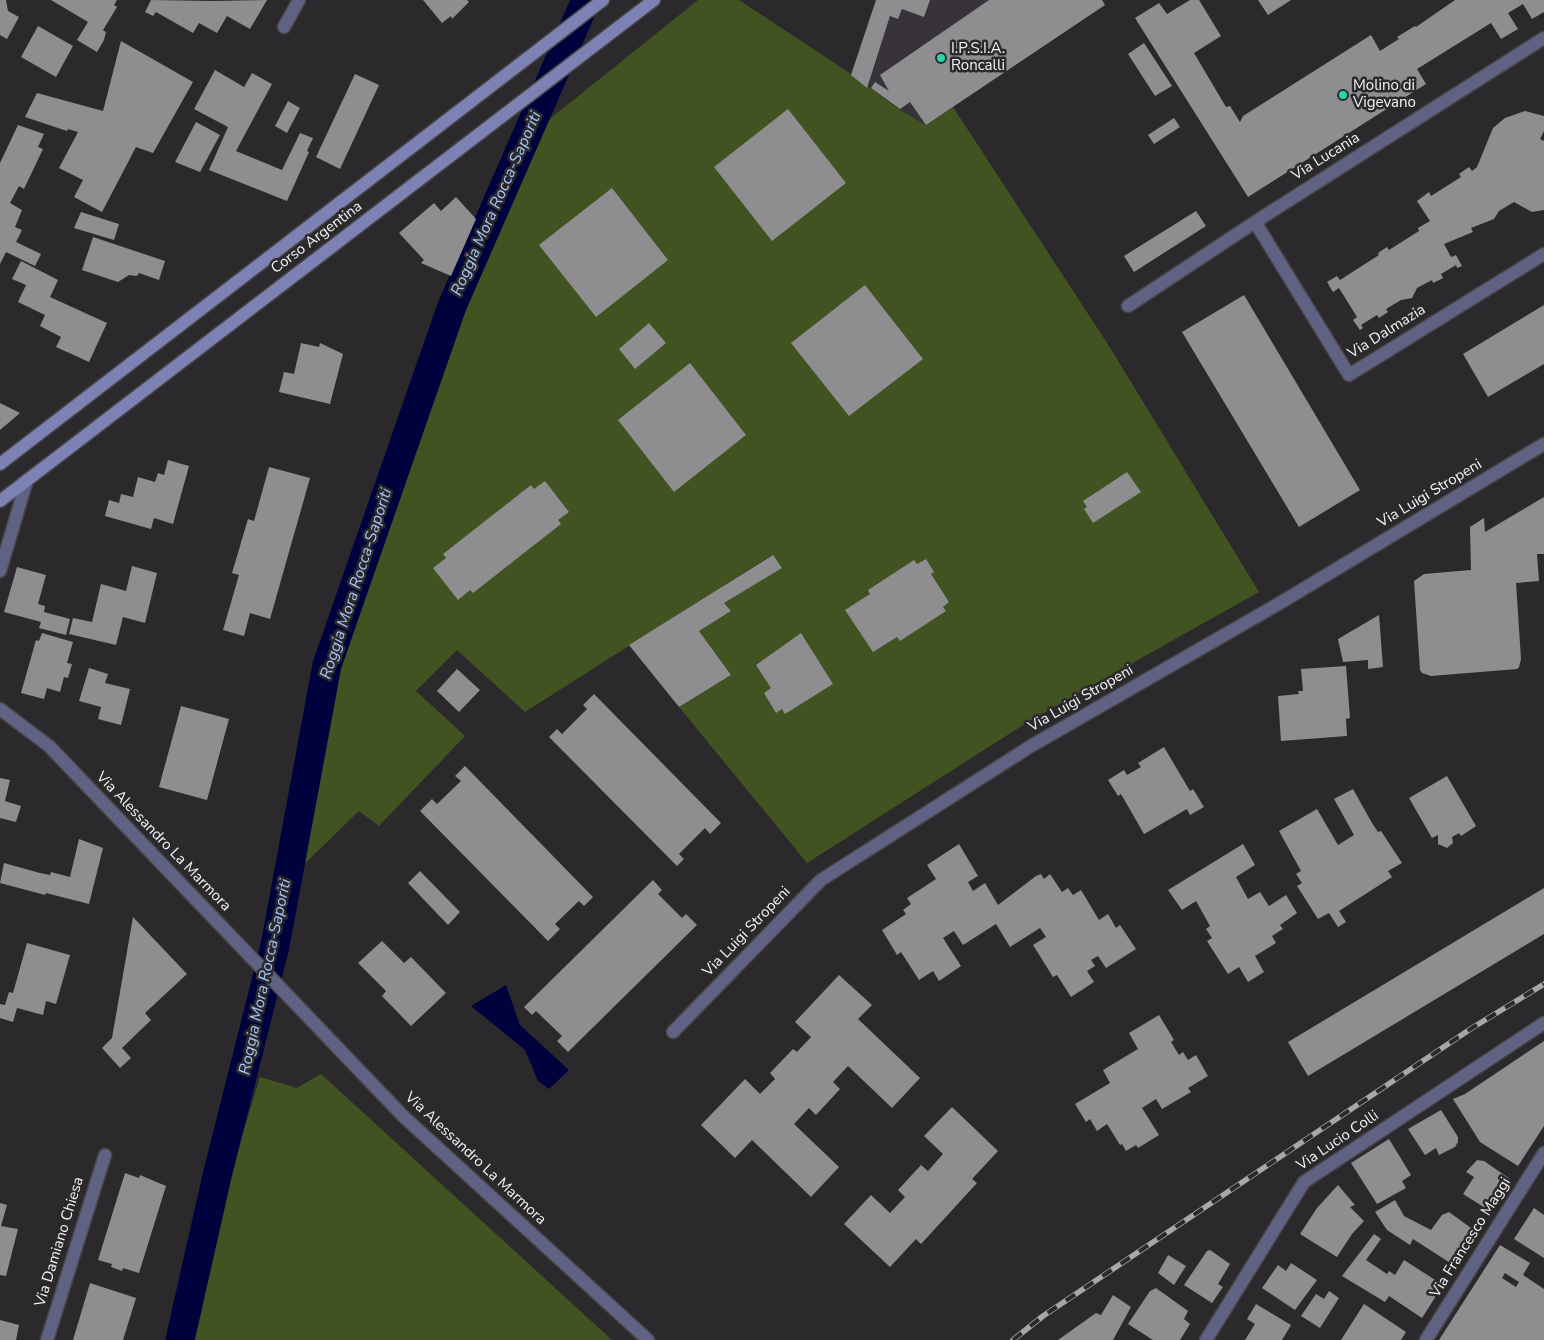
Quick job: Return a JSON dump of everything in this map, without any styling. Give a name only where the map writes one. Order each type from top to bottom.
[{"type":"main road","name":"Corso Argentina","points":[[0,501],[654,0]]},
{"type":"main road","name":"Corso Argentina","points":[[0,464],[601,2]]},
{"type":"street","points":[[284,27],[299,0]]},
{"type":"street","name":"Via Lucania","points":[[1128,306],[1255,222],[1544,38]]},
{"type":"street","name":"Via Dalmazia","points":[[1255,222],[1349,375],[1544,254]]},
{"type":"street","name":"Via Luigi Stropeni","points":[[673,1032],[821,880],[1031,746],[1280,604],[1544,444]]},
{"type":"street","points":[[0,571],[27,480]]},
{"type":"street","name":"Via Alessandro La Marmora","points":[[0,709],[49,746],[403,1116],[648,1340]]},
{"type":"street","name":"Via Lucio Colli","points":[[1206,1340],[1304,1182],[1544,1023]]},
{"type":"street","name":"Via Francesco Maggi","points":[[1426,1340],[1544,1153]]},
{"type":"street","name":"Via Damiano Chiesa","points":[[47,1340],[105,1155]]},
{"type":"shaded area","name":"I.P.S.I.A. Roncalli","points":[[876,0],[1102,0],[926,125],[900,110],[851,75]]},
{"type":"shaded area","points":[[506,985],[520,1025],[569,1070],[549,1089],[538,1081],[525,1050],[471,1006]]},
{"type":"green space","points":[[698,0],[739,0],[848,72],[900,110],[926,125],[953,107],[1109,346],[1259,592],[1031,720],[807,863],[679,707],[731,675],[699,631],[731,611],[724,603],[781,568],[772,555],[525,712],[457,650],[416,691],[465,736],[379,826],[359,811],[293,875],[332,676],[459,311],[546,122]]},
{"type":"green space","points":[[321,1074],[612,1340],[193,1340],[227,1185],[260,1077],[297,1088]]},
{"type":"building","points":[[0,0],[6,0],[8,11],[19,17],[7,39],[0,35]]},
{"type":"building","points":[[51,0],[117,0],[114,5],[117,7],[103,30],[106,32],[104,40],[97,52],[77,40],[88,22]]},
{"type":"building","points":[[151,0],[267,0],[250,29],[227,16],[217,33],[199,23],[193,33],[156,12],[153,16],[145,12]]},
{"type":"building","points":[[423,0],[467,0],[469,2],[452,19],[451,16],[442,23]]},
{"type":"building","points":[[876,0],[930,0],[924,17],[902,9],[898,19],[890,16],[867,88],[851,75]]},
{"type":"building","name":"I.P.S.I.A. Roncalli","points":[[989,0],[1102,0],[1105,5],[926,125],[910,102],[900,109],[871,88],[875,82],[889,91],[880,75]]},
{"type":"building","name":"Molino di Vigevano","points":[[1190,0],[1199,0],[1221,36],[1194,53],[1226,107],[1230,106],[1240,122],[1243,116],[1371,35],[1380,51],[1399,39],[1397,37],[1416,27],[1455,0],[1544,0],[1544,12],[1532,19],[1523,4],[1508,13],[1518,29],[1501,39],[1491,23],[1417,69],[1426,84],[1248,197],[1135,18],[1159,3],[1167,14]]},
{"type":"building","points":[[1258,0],[1291,0],[1268,15]]},
{"type":"building","points":[[38,26],[73,46],[56,77],[21,57]]},
{"type":"building","points":[[121,41],[193,82],[153,153],[136,147],[102,212],[74,197],[83,180],[59,168],[78,132],[68,129],[67,131],[25,117],[37,93],[103,111]]},
{"type":"building","points":[[1144,43],[1172,86],[1155,96],[1128,54]]},
{"type":"building","points":[[215,70],[244,87],[252,73],[272,84],[236,151],[282,170],[300,133],[313,138],[307,151],[309,152],[287,201],[209,170],[228,127],[194,109]]},
{"type":"building","points":[[355,74],[379,85],[340,169],[316,157]]},
{"type":"building","points":[[288,101],[300,108],[287,133],[275,126]]},
{"type":"building","points":[[788,109],[846,183],[772,241],[714,167]]},
{"type":"building","points":[[1525,111],[1544,116],[1544,131],[1540,139],[1544,141],[1544,210],[1532,212],[1514,202],[1499,211],[1494,219],[1471,228],[1473,232],[1444,244],[1451,257],[1456,255],[1462,266],[1457,268],[1456,265],[1441,274],[1443,278],[1433,283],[1432,280],[1417,288],[1412,298],[1401,300],[1386,309],[1388,312],[1379,318],[1377,315],[1361,325],[1363,328],[1360,330],[1353,320],[1357,317],[1339,288],[1333,292],[1327,282],[1337,276],[1340,280],[1379,255],[1378,253],[1387,247],[1389,250],[1419,231],[1418,228],[1430,221],[1417,201],[1429,192],[1431,196],[1461,177],[1459,174],[1469,167],[1472,171],[1477,167],[1493,128],[1505,118]]},
{"type":"building","points":[[1174,118],[1180,127],[1154,144],[1148,135]]},
{"type":"building","points":[[196,122],[220,135],[200,172],[175,162]]},
{"type":"building","points":[[18,125],[44,134],[38,147],[43,149],[24,189],[19,186],[10,203],[22,210],[15,227],[22,230],[16,242],[41,254],[35,266],[6,252],[0,264],[0,163]]},
{"type":"building","points":[[612,188],[668,260],[596,317],[539,245]]},
{"type":"building","points":[[456,197],[476,219],[451,276],[421,263],[424,260],[399,233],[434,203],[441,211]]},
{"type":"building","points":[[1196,211],[1206,226],[1134,272],[1124,256]]},
{"type":"building","points":[[81,212],[119,224],[114,240],[74,228]]},
{"type":"building","points":[[93,237],[165,261],[159,280],[139,273],[137,276],[129,275],[118,282],[82,270]]},
{"type":"building","points":[[21,261],[58,280],[50,297],[107,323],[89,362],[56,347],[61,337],[40,326],[45,315],[18,302],[26,285],[12,279]]},
{"type":"building","points":[[865,285],[923,359],[849,416],[791,343]]},
{"type":"building","points":[[1244,295],[1360,490],[1299,527],[1182,332]]},
{"type":"building","points":[[1544,305],[1544,364],[1488,397],[1463,354]]},
{"type":"building","points":[[649,323],[666,343],[635,369],[619,349]]},
{"type":"building","points":[[301,343],[319,347],[320,343],[343,354],[330,404],[279,392],[284,372],[294,374]]},
{"type":"building","points":[[690,363],[746,435],[674,492],[618,420]]},
{"type":"building","points":[[0,403],[20,413],[0,430]]},
{"type":"building","points":[[168,460],[189,466],[173,524],[154,518],[151,529],[105,516],[109,500],[119,503],[121,494],[133,497],[138,477],[155,482],[158,473],[164,475]]},
{"type":"building","points":[[269,467],[310,478],[270,619],[250,613],[244,636],[223,630],[239,575],[232,573],[248,519],[254,521]]},
{"type":"building","points":[[1127,472],[1141,492],[1093,523],[1084,509],[1087,507],[1083,501]]},
{"type":"building","points":[[545,481],[569,512],[558,520],[561,524],[473,593],[470,590],[458,600],[433,568],[446,558],[443,554],[531,485],[534,489]]},
{"type":"building","points":[[1544,497],[1544,554],[1537,554],[1539,581],[1516,583],[1521,659],[1519,667],[1517,669],[1431,676],[1422,673],[1420,670],[1414,581],[1424,574],[1471,570],[1470,527],[1484,518],[1485,532]]},
{"type":"building","points":[[773,555],[782,568],[724,603],[731,611],[699,631],[731,675],[679,707],[629,645]]},
{"type":"building","points":[[926,559],[934,572],[931,574],[949,602],[943,607],[946,611],[900,641],[897,637],[873,652],[845,610],[870,594],[868,590],[914,560],[917,564]]},
{"type":"building","points":[[132,566],[157,573],[145,623],[123,617],[116,645],[69,634],[73,618],[92,622],[101,584],[126,591]]},
{"type":"building","points":[[17,567],[46,575],[38,604],[45,606],[44,612],[70,619],[66,635],[39,628],[41,622],[4,612]]},
{"type":"building","points":[[1379,615],[1383,667],[1368,669],[1368,660],[1343,662],[1338,639]]},
{"type":"building","points":[[42,633],[73,642],[67,663],[72,664],[68,678],[64,677],[60,692],[47,688],[44,699],[21,693],[36,640],[39,641]]},
{"type":"building","points":[[801,633],[833,684],[785,714],[782,709],[776,713],[764,693],[771,688],[756,665]]},
{"type":"building","points":[[1346,666],[1350,718],[1346,719],[1347,736],[1281,741],[1278,696],[1299,694],[1298,691],[1303,691],[1301,669]]},
{"type":"building","points":[[89,668],[108,674],[105,683],[130,689],[121,725],[98,719],[101,707],[79,701]]},
{"type":"building","points":[[457,669],[480,690],[459,712],[437,691]]},
{"type":"building","points":[[594,694],[721,823],[710,834],[705,828],[679,854],[684,859],[677,866],[549,737],[557,729],[562,734],[587,709],[583,705]]},
{"type":"building","points":[[181,706],[229,719],[207,800],[159,787]]},
{"type":"building","points":[[1164,747],[1190,791],[1193,789],[1204,807],[1190,815],[1187,809],[1144,834],[1121,794],[1118,796],[1108,780],[1124,770],[1127,775],[1141,767],[1138,763]]},
{"type":"building","points":[[465,766],[593,897],[584,906],[579,901],[555,924],[560,929],[548,941],[420,811],[432,799],[437,804],[461,781],[455,776]]},
{"type":"building","points":[[1447,776],[1476,826],[1461,836],[1459,833],[1452,837],[1453,843],[1447,848],[1438,844],[1438,835],[1432,838],[1409,798]]},
{"type":"building","points":[[0,778],[10,780],[5,801],[21,806],[16,822],[0,818]]},
{"type":"building","points":[[1353,789],[1372,823],[1378,832],[1381,831],[1402,863],[1388,871],[1392,877],[1339,911],[1346,922],[1338,927],[1329,913],[1318,919],[1297,886],[1302,883],[1296,874],[1301,871],[1279,831],[1317,809],[1338,845],[1354,835],[1334,799]]},
{"type":"building","points":[[79,839],[103,848],[89,904],[0,883],[4,863],[40,873],[50,875],[51,872],[70,877]]},
{"type":"building","points":[[959,844],[978,876],[968,882],[973,891],[985,883],[998,905],[1036,876],[1041,874],[1044,879],[1050,874],[1062,892],[1068,888],[1073,895],[1081,890],[1099,920],[1108,914],[1116,928],[1120,925],[1136,949],[1106,968],[1098,956],[1091,960],[1095,966],[1087,971],[1094,982],[1071,997],[1057,975],[1053,977],[1033,945],[1046,937],[1040,928],[1010,947],[996,924],[963,945],[954,931],[943,938],[961,966],[939,981],[933,971],[919,980],[901,952],[897,955],[882,930],[906,914],[903,910],[911,904],[907,898],[936,879],[927,865]]},
{"type":"building","points":[[1243,844],[1255,865],[1236,877],[1248,899],[1260,892],[1269,906],[1286,895],[1297,913],[1280,925],[1283,929],[1272,936],[1276,943],[1255,956],[1264,972],[1248,982],[1239,967],[1228,974],[1207,941],[1212,938],[1206,929],[1210,926],[1196,901],[1182,910],[1168,890]]},
{"type":"building","points":[[420,871],[460,912],[448,925],[408,883]]},
{"type":"building","points":[[653,880],[662,890],[658,894],[682,918],[686,914],[697,925],[568,1052],[557,1041],[562,1036],[536,1011],[532,1015],[524,1007]]},
{"type":"building","points":[[1544,888],[1544,934],[1308,1076],[1288,1042]]},
{"type":"building","points":[[133,917],[187,974],[145,1013],[151,1020],[122,1048],[131,1058],[120,1068],[102,1048],[112,1038]]},
{"type":"building","points":[[382,941],[404,963],[411,957],[446,993],[411,1026],[382,996],[386,991],[358,963]]},
{"type":"building","points":[[27,943],[70,955],[56,1004],[46,1001],[43,1015],[17,1008],[13,1022],[0,1018],[0,1004],[5,1005],[9,992],[13,993]]},
{"type":"building","points":[[839,975],[872,1005],[858,1019],[920,1078],[892,1108],[848,1066],[833,1082],[840,1089],[816,1115],[809,1108],[794,1124],[839,1167],[811,1197],[752,1140],[735,1158],[701,1125],[745,1079],[760,1094],[775,1079],[770,1073],[793,1049],[797,1052],[811,1037],[795,1022]]},
{"type":"building","points":[[1159,1015],[1174,1040],[1171,1042],[1179,1055],[1183,1052],[1188,1060],[1196,1055],[1208,1076],[1188,1088],[1191,1092],[1162,1109],[1156,1099],[1142,1108],[1159,1135],[1138,1148],[1136,1145],[1126,1151],[1107,1124],[1097,1131],[1090,1119],[1086,1122],[1075,1104],[1110,1083],[1103,1070],[1138,1049],[1129,1033]]},
{"type":"building","points":[[1544,1041],[1544,1126],[1518,1166],[1480,1142],[1453,1099],[1465,1094]]},
{"type":"building","points":[[952,1107],[998,1151],[972,1179],[977,1183],[921,1244],[916,1239],[890,1267],[844,1224],[871,1195],[890,1213],[905,1197],[898,1190],[921,1165],[928,1171],[943,1154],[924,1136]]},
{"type":"building","points":[[1441,1110],[1458,1137],[1458,1142],[1455,1147],[1439,1155],[1436,1148],[1425,1155],[1408,1129]]},
{"type":"building","points":[[1389,1139],[1411,1175],[1402,1181],[1406,1188],[1377,1204],[1351,1163]]},
{"type":"building","points":[[1477,1160],[1484,1161],[1510,1179],[1490,1211],[1463,1194],[1474,1177],[1466,1172]]},
{"type":"building","points":[[125,1173],[139,1178],[140,1175],[166,1186],[139,1273],[123,1268],[122,1271],[111,1267],[112,1264],[98,1260]]},
{"type":"building","points":[[1338,1185],[1355,1205],[1350,1207],[1364,1221],[1352,1234],[1337,1257],[1300,1234],[1317,1208]]},
{"type":"building","points":[[1395,1200],[1404,1216],[1431,1230],[1442,1215],[1449,1212],[1475,1231],[1455,1266],[1413,1239],[1410,1245],[1387,1230],[1375,1212]]},
{"type":"building","points":[[0,1203],[7,1205],[1,1226],[18,1229],[6,1276],[0,1275]]},
{"type":"building","points":[[1534,1208],[1544,1215],[1544,1258],[1514,1239]]},
{"type":"building","points":[[1374,1234],[1381,1239],[1366,1260],[1387,1274],[1389,1271],[1395,1275],[1404,1260],[1443,1285],[1422,1318],[1389,1296],[1385,1302],[1342,1276]]},
{"type":"building","points":[[1500,1245],[1530,1263],[1523,1275],[1544,1289],[1544,1340],[1439,1340]],"holes":[[[1505,1273],[1519,1282],[1516,1287],[1502,1278]]]},
{"type":"building","points":[[1210,1250],[1230,1264],[1218,1284],[1223,1287],[1212,1303],[1184,1285],[1207,1251]]},
{"type":"building","points":[[1168,1255],[1186,1266],[1174,1285],[1158,1273]]},
{"type":"building","points":[[1291,1263],[1317,1280],[1295,1310],[1262,1288],[1278,1265],[1286,1271]]},
{"type":"building","points":[[90,1283],[136,1298],[123,1340],[73,1340]]},
{"type":"building","points":[[1156,1288],[1188,1311],[1184,1319],[1190,1324],[1180,1340],[1153,1340],[1128,1324],[1150,1291]]},
{"type":"building","points":[[1329,1291],[1339,1298],[1320,1328],[1301,1316],[1316,1294],[1324,1299]]},
{"type":"building","points":[[1113,1295],[1131,1307],[1113,1340],[1058,1340],[1096,1313],[1101,1315]]},
{"type":"building","points":[[1256,1304],[1291,1325],[1282,1340],[1245,1340],[1255,1324],[1247,1319]]},
{"type":"building","points":[[1364,1304],[1406,1332],[1401,1340],[1341,1340]]},
{"type":"building","points":[[0,1320],[19,1325],[16,1340],[0,1340]]},
{"type":"waterway","name":"Roggia Mora Rocca-Saporiti","points":[[180,1340],[217,1176],[275,946],[327,665],[452,306],[586,0]]},
{"type":"railway","points":[[1013,1340],[1043,1316],[1472,1028],[1544,984]]},
{"type":"place","name":"I.P.S.I.A. Roncalli","points":[[941,58]]},
{"type":"place","name":"Molino di Vigevano","points":[[1343,95]]}]
